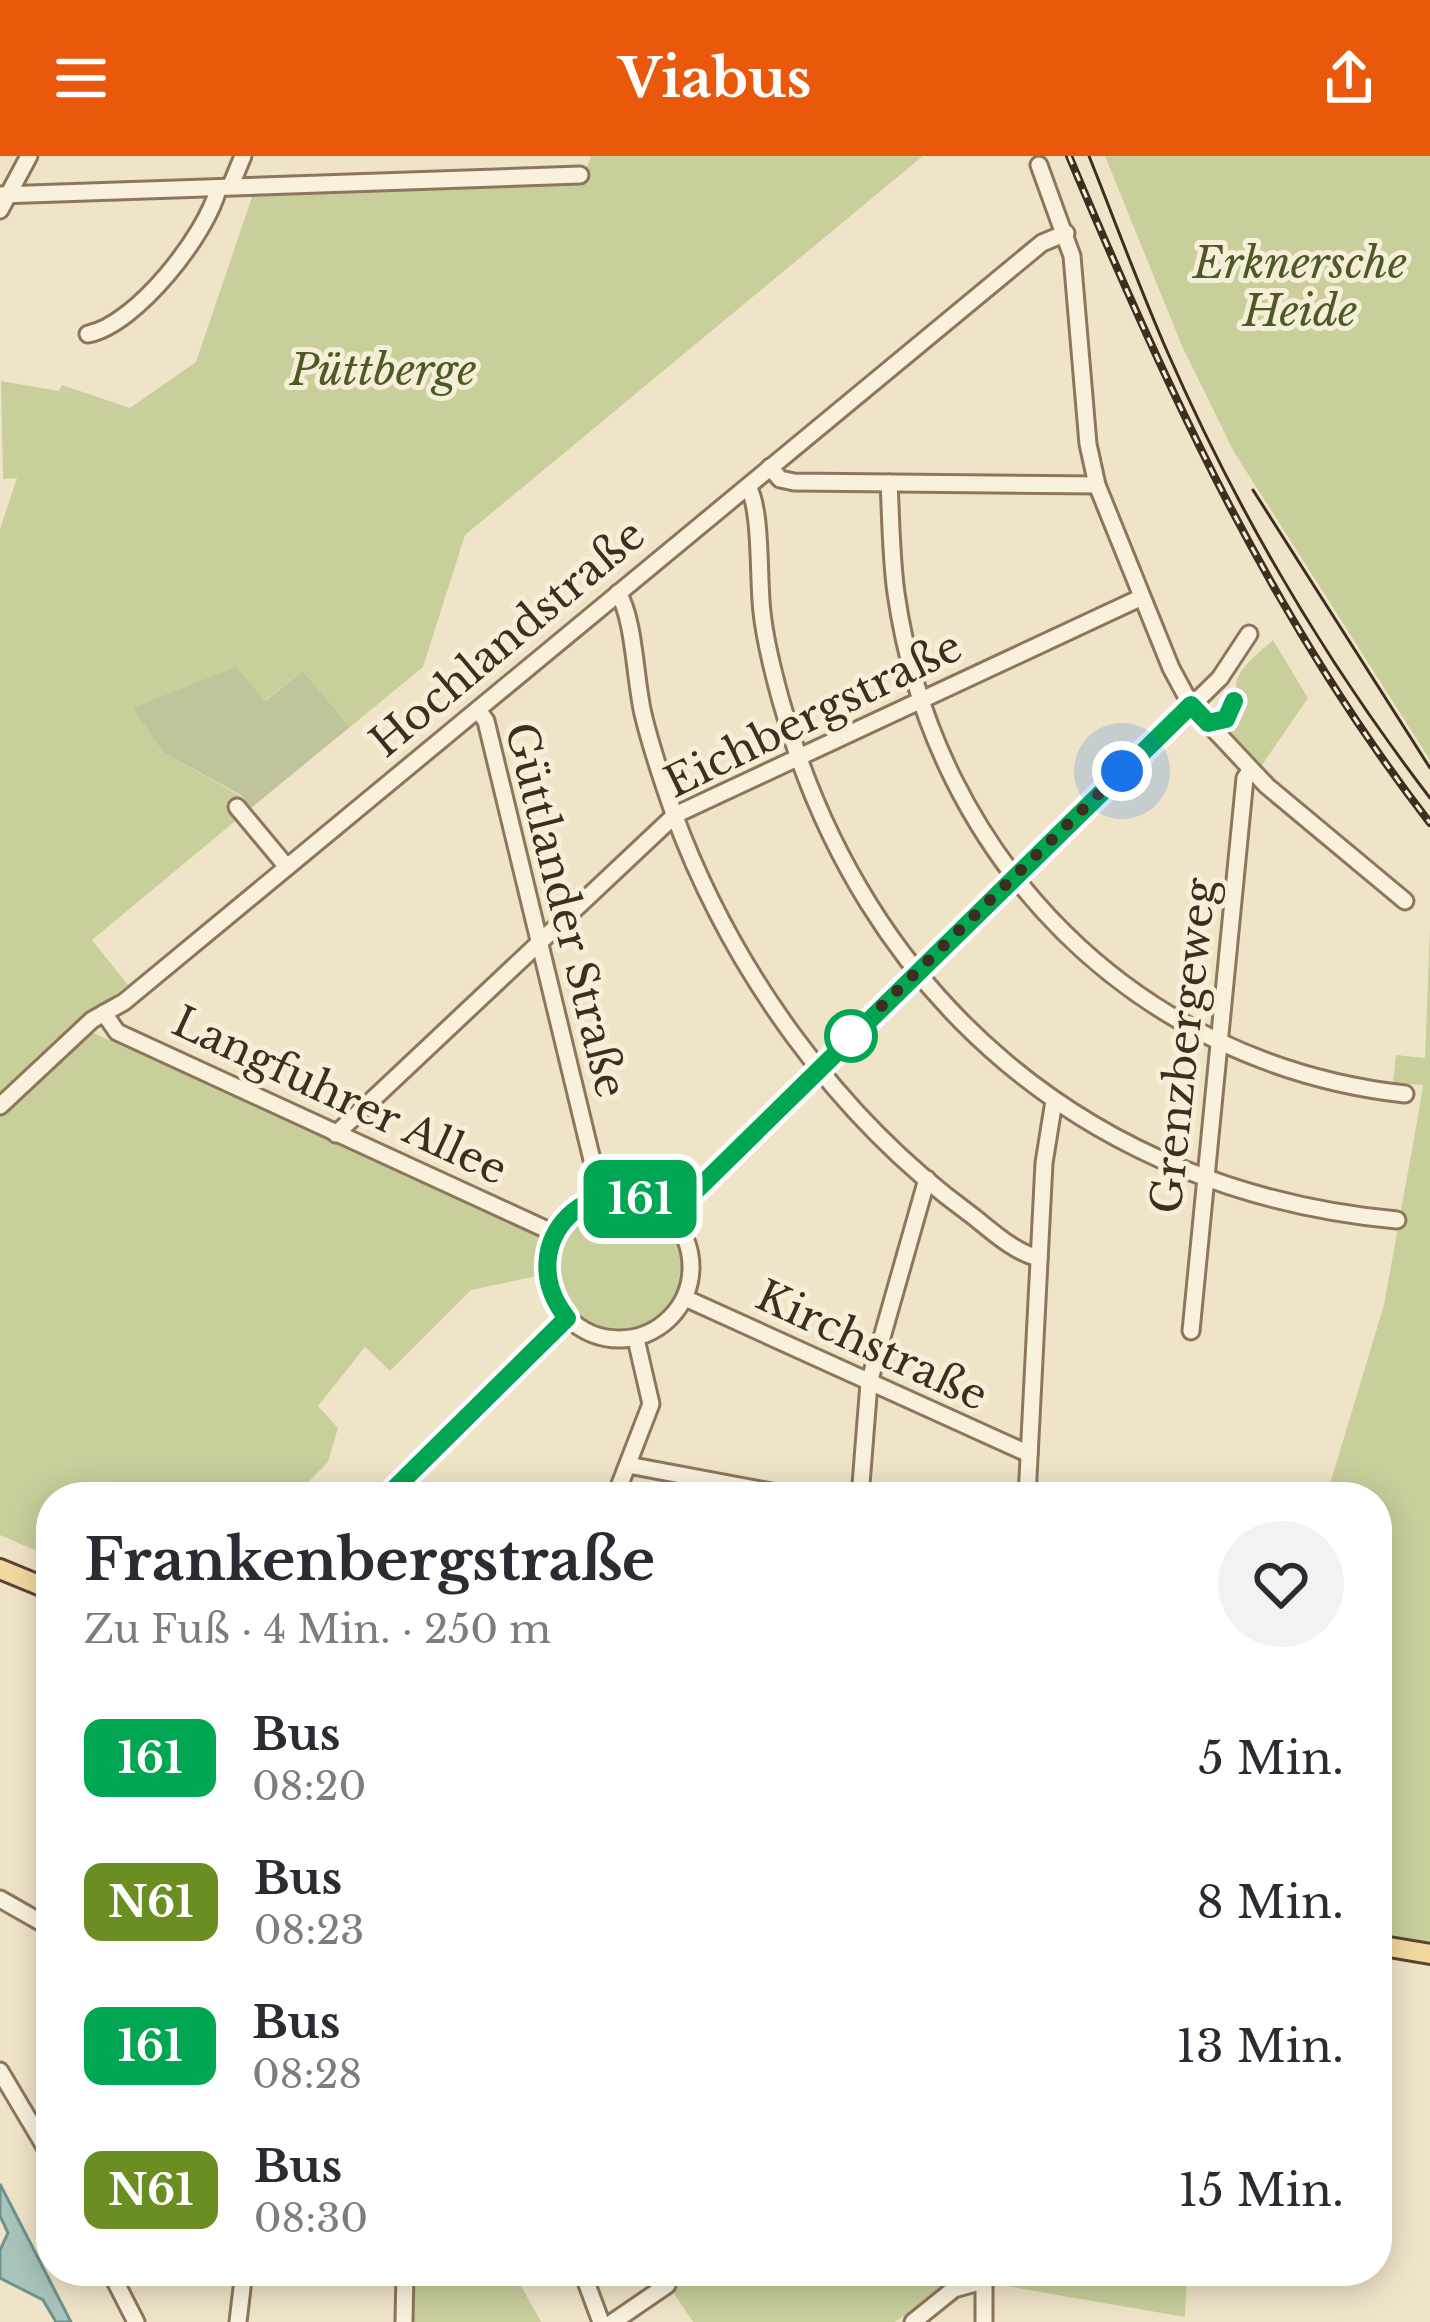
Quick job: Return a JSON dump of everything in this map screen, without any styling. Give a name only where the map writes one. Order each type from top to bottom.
[{"type":"main road","points":[[0,1569],[36,1584]]},
{"type":"main road","points":[[1392,1948],[1430,1954]]},
{"type":"street","points":[[3,200],[29,156]]},
{"type":"street","points":[[88,334],[114,321],[169,271],[205,225],[243,156]]},
{"type":"street","points":[[1039,165],[1066,233],[1097,485],[1140,598],[1191,705],[1322,837],[1405,901]]},
{"type":"street","points":[[3,200],[580,175]]},
{"type":"street","name":"Hochlandstraße","points":[[0,1106],[104,1013],[287,868],[1042,243],[1066,233]]},
{"type":"street","points":[[770,467],[780,479],[794,482],[1097,485]]},
{"type":"street","points":[[889,483],[896,595],[922,700],[958,783],[1013,876],[1106,973],[1163,1014],[1219,1044],[1301,1075],[1405,1094]]},
{"type":"street","points":[[748,487],[763,617],[799,757],[859,883],[918,971],[990,1049],[1054,1101],[1129,1148],[1205,1181],[1302,1208],[1397,1220]]},
{"type":"street","points":[[618,593],[644,718],[675,815],[735,942],[819,1068],[927,1179],[1014,1247],[1039,1258]]},
{"type":"street","name":"Eichbergstraße","points":[[336,1134],[675,815],[1140,598]]},
{"type":"street","points":[[670,1216],[1220,678],[1249,634]]},
{"type":"street","name":"Güttlander Straße","points":[[478,710],[486,722],[602,1197]]},
{"type":"street","name":"Grenzbergeweg","points":[[1191,1330],[1245,778],[1251,770]]},
{"type":"street","points":[[237,807],[287,868]]},
{"type":"street","name":"Langfuhrer Allee","points":[[104,1013],[118,1032],[554,1233]]},
{"type":"street","points":[[1028,1482],[1049,1110],[1054,1101]]},
{"type":"street","points":[[861,1482],[869,1383],[927,1179]]},
{"type":"street","points":[[632,1196],[670,1216],[688,1243],[691,1277],[686,1298],[666,1322],[636,1339],[595,1336],[567,1318],[557,1305],[547,1271],[554,1233],[574,1210],[602,1197],[632,1196]]},
{"type":"street","name":"Kirchstraße","points":[[686,1298],[1029,1454]]},
{"type":"street","points":[[401,1482],[567,1318]]},
{"type":"street","points":[[621,1482],[651,1403],[636,1339]]},
{"type":"street","points":[[628,1466],[716,1482]]},
{"type":"street","points":[[0,1923],[6,1902],[36,1919]]},
{"type":"street","points":[[0,2071],[36,2132]]},
{"type":"street","points":[[118,2286],[136,2322]]},
{"type":"street","points":[[238,2322],[242,2286]]},
{"type":"street","points":[[404,2322],[405,2286]]},
{"type":"street","points":[[592,2286],[601,2322]]},
{"type":"street","points":[[614,2322],[664,2286]]},
{"type":"street","points":[[913,2322],[961,2286]]},
{"type":"street","points":[[984,2286],[984,2322]]},
{"type":"green space","name":"Püttberge","points":[[591,156],[923,156],[465,535],[423,667],[350,727],[303,671],[264,701],[164,753],[241,796],[251,808],[92,940],[128,985],[81,1019],[0,1092],[0,529],[17,478],[3,479],[1,381],[59,391],[62,385],[130,408],[196,362],[253,194],[582,181]]},
{"type":"green space","name":"Erknersche Heide","points":[[1105,156],[1430,156],[1430,760],[1234,452],[1182,346]]},
{"type":"green space","points":[[1273,640],[1308,698],[1262,765],[1230,731],[1237,712],[1240,673]]},
{"type":"green space","points":[[236,667],[265,701],[303,671],[350,727],[251,808],[241,795],[164,753],[133,708]]},
{"type":"green space","points":[[1430,926],[1430,1942],[1392,1936],[1392,1482],[1331,1482],[1384,1305],[1423,1085],[1393,1083],[1396,1055],[1425,1058]]},
{"type":"green space","points":[[87,1030],[541,1235],[537,1276],[471,1290],[390,1371],[365,1347],[318,1406],[338,1428],[328,1462],[310,1482],[36,1482],[36,1551],[0,1535],[0,1113]]},
{"type":"green space","points":[[619,1201],[644,1206],[665,1221],[680,1242],[685,1267],[680,1292],[665,1313],[644,1328],[619,1333],[594,1328],[573,1313],[558,1292],[553,1267],[558,1242],[573,1221],[594,1206]]},
{"type":"green space","points":[[413,2286],[521,2286],[541,2322],[412,2322]]},
{"type":"green space","points":[[669,2286],[946,2286],[895,2322],[693,2322]]},
{"type":"green space","points":[[1007,2286],[1186,2286],[1185,2317]]},
{"type":"water","points":[[0,2184],[36,2254],[36,2286],[52,2286],[71,2322],[56,2322],[43,2300],[0,2278],[0,2250],[8,2233],[0,2216]]},
{"type":"tram line","points":[[1089,156],[1167,351],[1222,468],[1319,638],[1430,798]]},
{"type":"tram line","points":[[1253,490],[1430,768]]},
{"type":"railway","points":[[1069,156],[1227,502],[1321,666],[1430,823]]},
{"type":"bus line","name":"161","points":[[401,1482],[567,1318],[550,1289],[548,1253],[554,1233],[574,1210],[602,1197],[632,1196],[658,1205],[670,1216],[1191,705],[1208,723],[1226,719],[1234,701]]},
{"type":"route","points":[[851,1036],[1122,771]]}]
